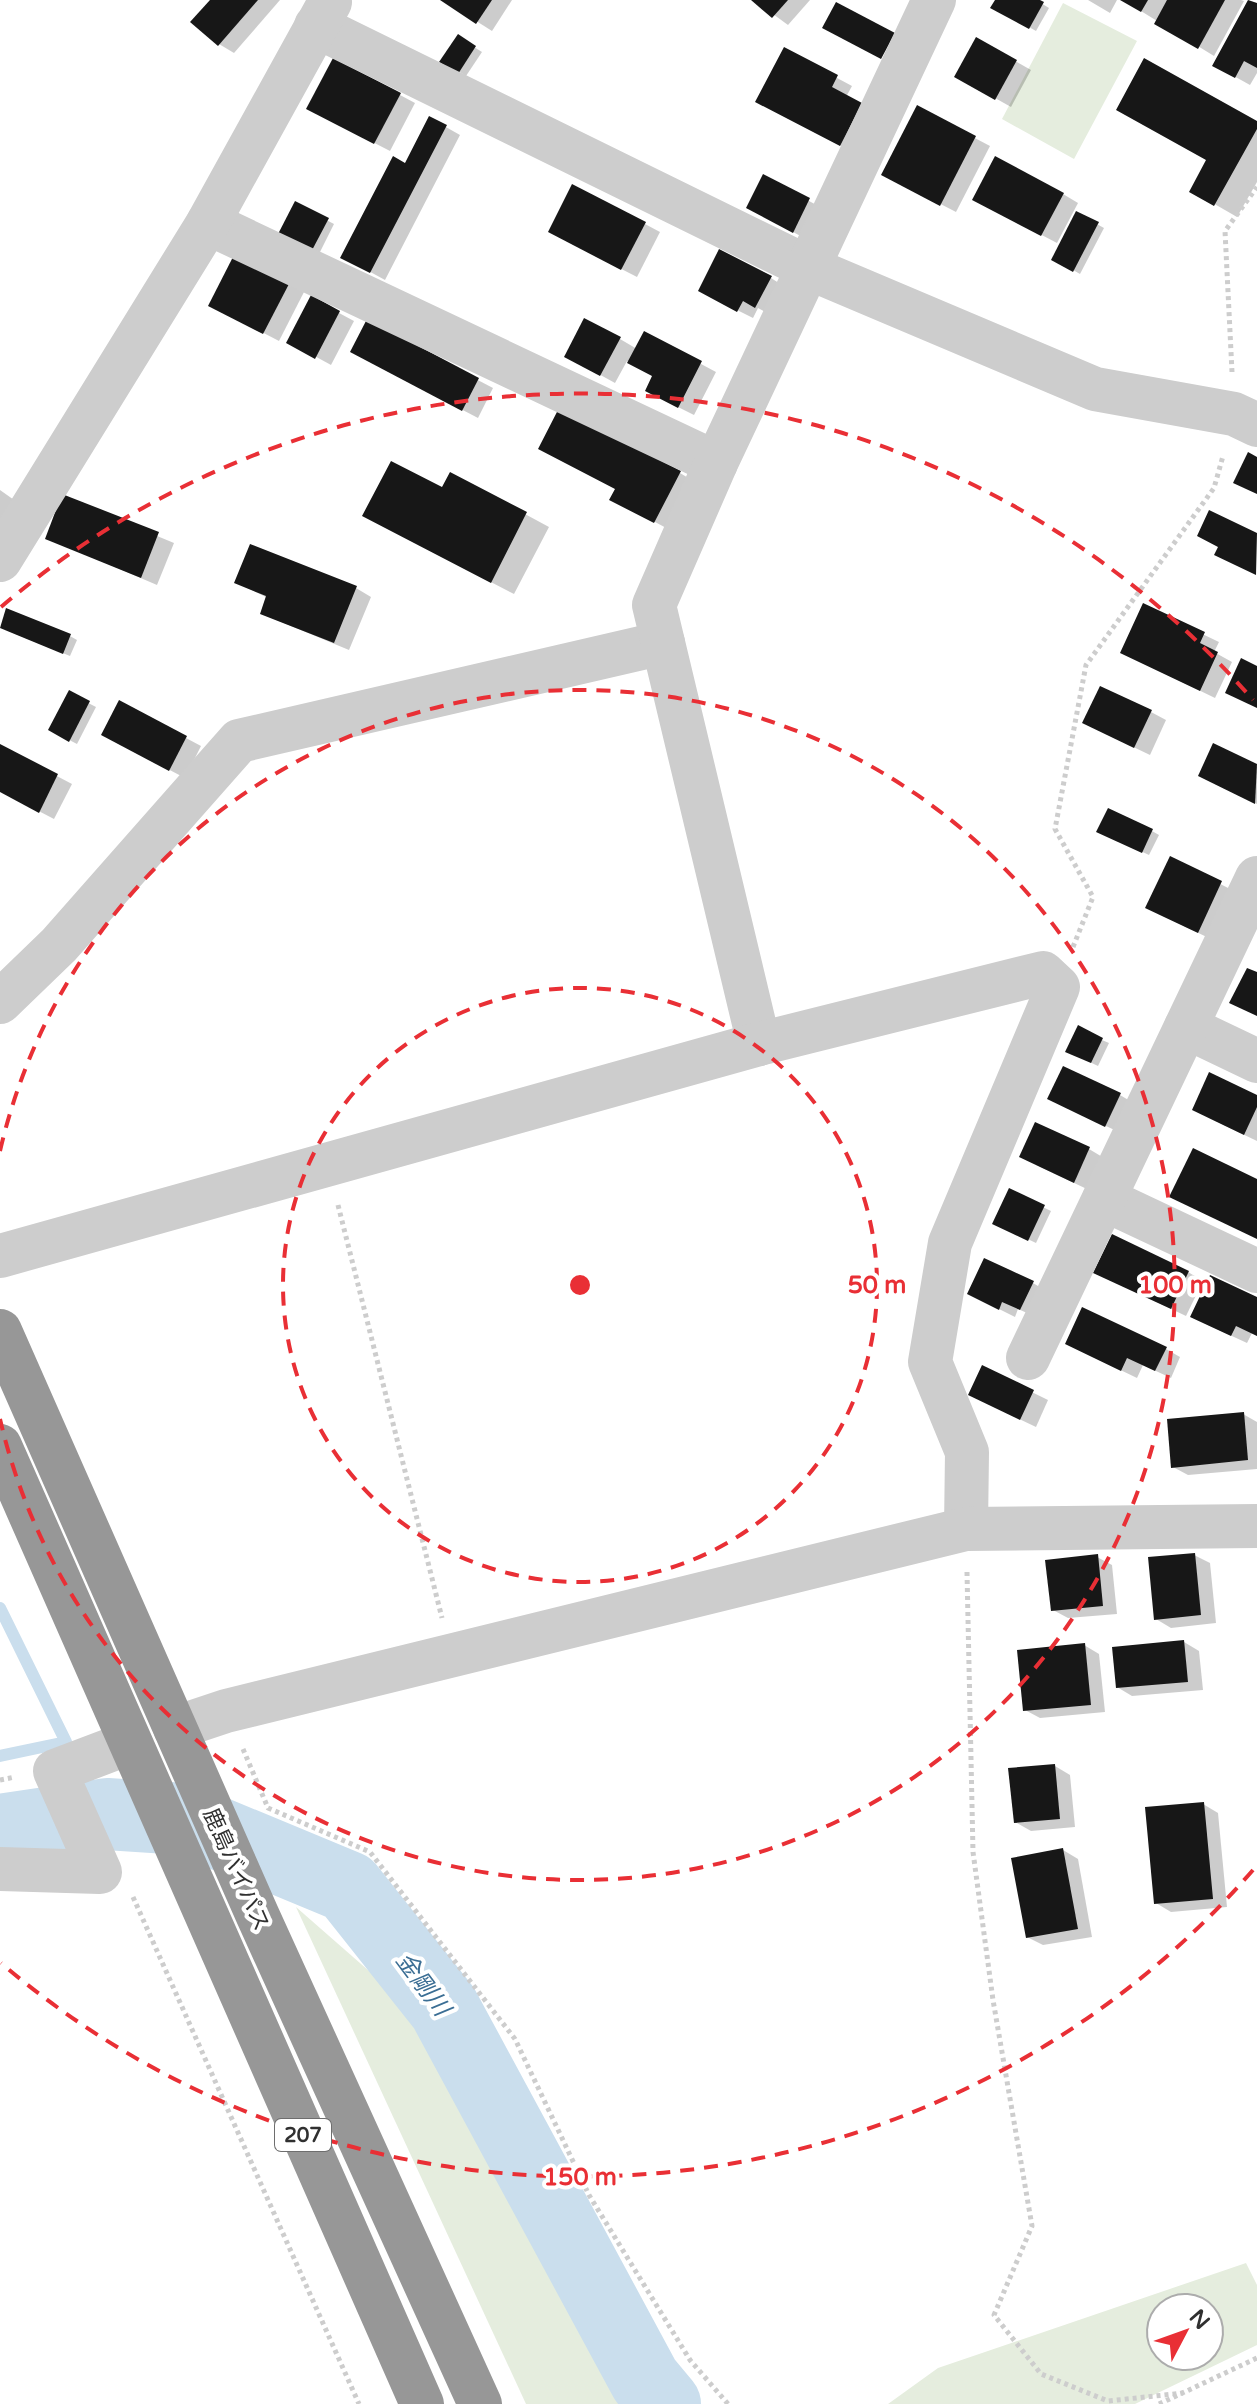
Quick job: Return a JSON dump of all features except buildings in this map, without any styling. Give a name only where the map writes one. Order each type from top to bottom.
[{"type":"highway","name":"鹿島バイパス","points":[[0,1331],[257,1914],[480,2404]]},
{"type":"highway","name":"207","points":[[0,1446],[422,2404]]},
{"type":"street","points":[[759,1044],[654,605],[716,463],[934,0]]},
{"type":"street","points":[[0,560],[208,223],[324,13],[809,268],[1095,389],[1246,420]]},
{"type":"street","points":[[208,223],[716,463]]},
{"type":"street","points":[[0,1002],[59,945],[239,741],[663,643]]},
{"type":"street","points":[[1028,1358],[1257,878]]},
{"type":"street","points":[[0,1256],[759,1044],[1043,973],[1058,987],[950,1243],[930,1362],[967,1452],[966,1529]]},
{"type":"street","points":[[1186,1027],[1257,1061]]},
{"type":"street","points":[[1104,1199],[1257,1271]]},
{"type":"street","points":[[175,1728],[226,1711],[966,1529],[1257,1526]]},
{"type":"street","points":[[0,1869],[100,1872],[55,1771],[135,1758]]},
{"type":"path","points":[[1058,987],[1093,897],[1055,829],[1086,665],[1214,488],[1246,420],[1225,231],[1257,187]]},
{"type":"path","points":[[328,1165],[452,1656]]},
{"type":"path","points":[[966,1529],[973,1852],[993,2000],[1032,2226],[994,2315],[1041,2374],[1108,2401],[1183,2393]]},
{"type":"path","points":[[226,1711],[268,1808],[370,1852],[515,2039],[589,2195],[690,2360],[728,2404]]},
{"type":"path","points":[[100,1872],[134,1898],[359,2404]]},
{"type":"path","points":[[1159,2404],[1257,2358]]},
{"type":"green space","points":[[1063,3],[1137,41],[1074,159],[1002,119]]},
{"type":"green space","points":[[296,1907],[401,1999],[624,2404],[526,2404]]},
{"type":"green space","points":[[1246,2263],[1257,2285],[1257,2345],[1225,2360],[1225,2292],[1161,2292]]},
{"type":"green space","points":[[1145,2297],[1145,2372],[1201,2372],[1135,2404],[888,2404],[938,2368]]},
{"type":"waterway","points":[[0,1608],[66,1742],[0,1756]]},
{"type":"waterway","points":[[87,1780],[107,1814]]},
{"type":"waterway","name":"金剛川","points":[[0,1830],[107,1814],[184,1819],[348,1887],[444,2008],[645,2380],[665,2404]]}]
